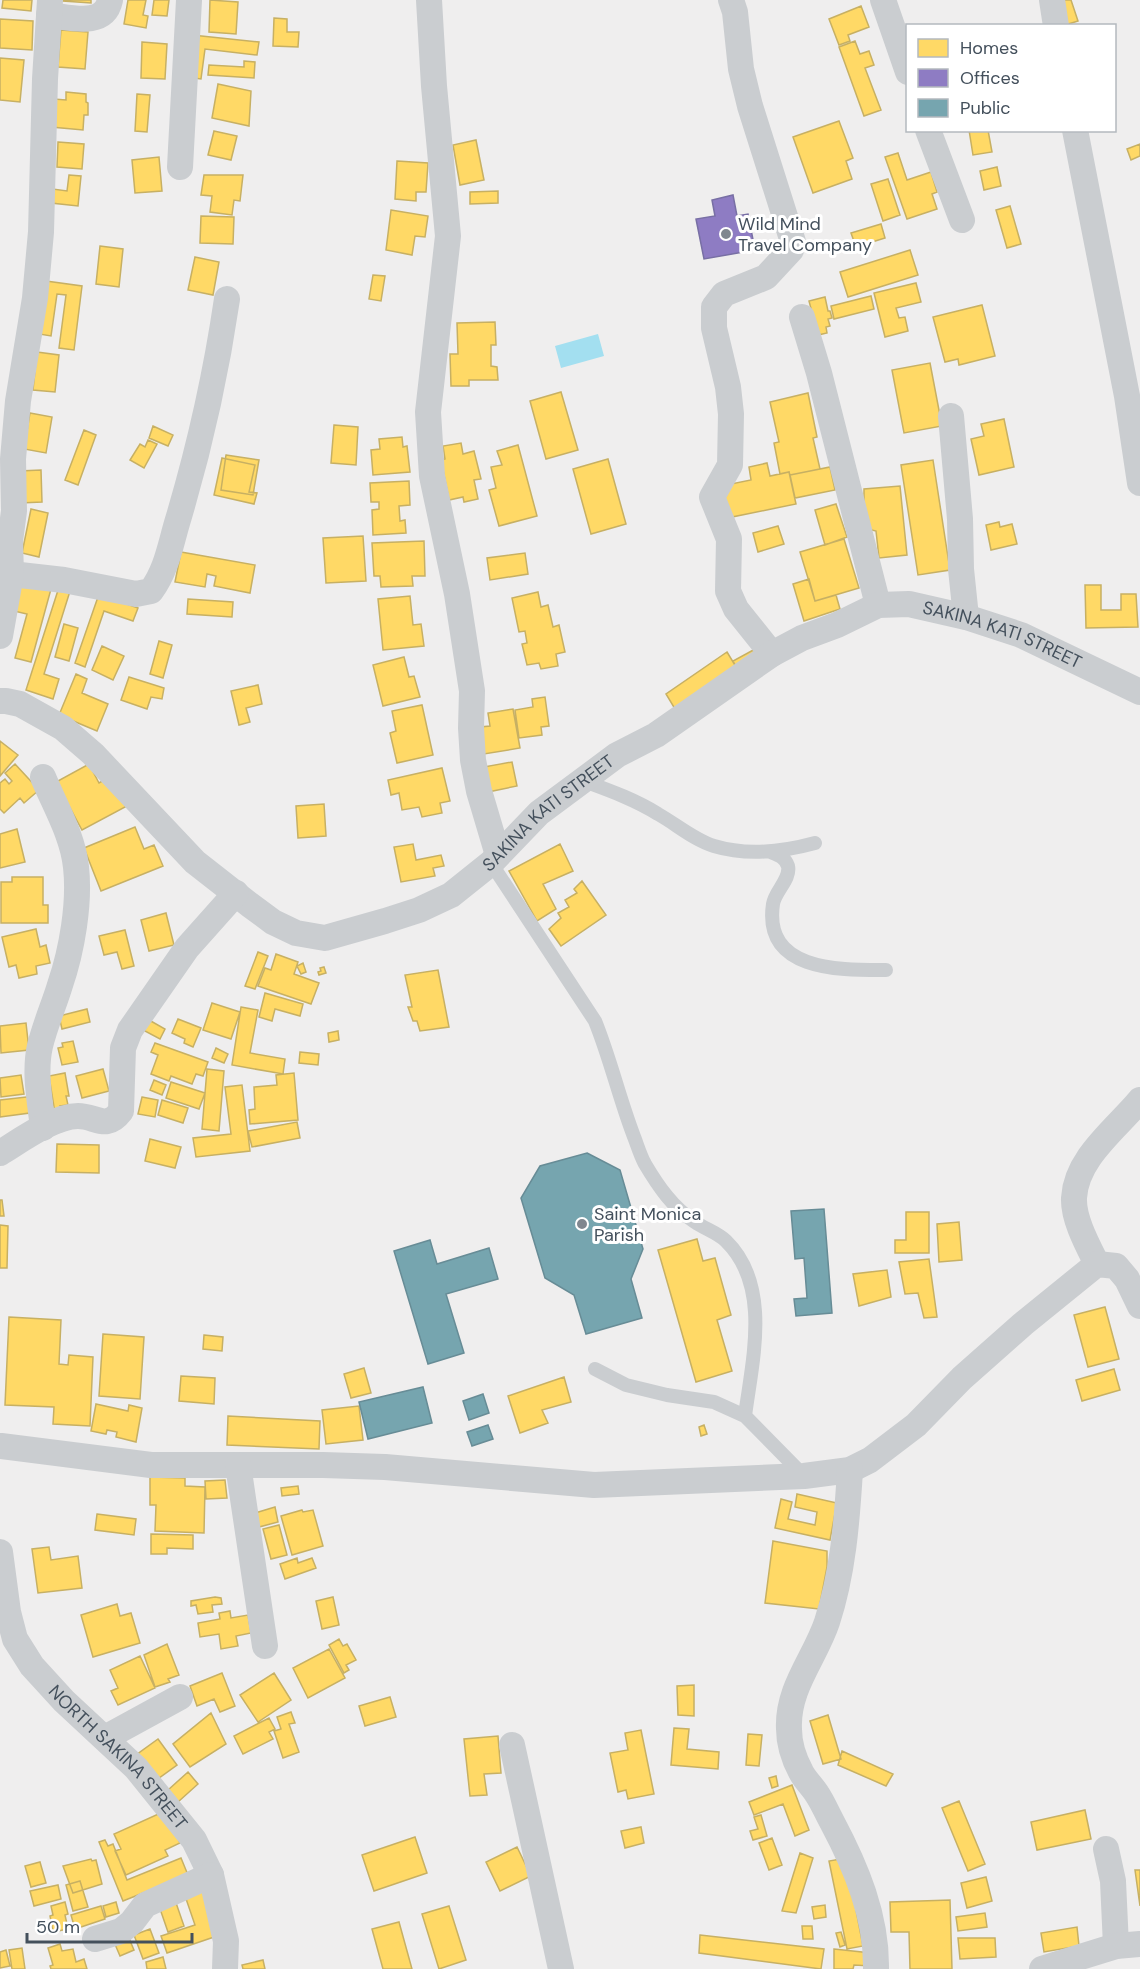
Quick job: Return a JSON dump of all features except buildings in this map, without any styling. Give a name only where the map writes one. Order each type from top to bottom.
[{"type":"street","points":[[0,636],[11,574],[10,541],[14,511],[7,456],[35,298],[41,232],[49,8],[91,19],[101,17],[106,12],[110,0]]},
{"type":"street","points":[[180,167],[189,0]]},
{"type":"street","points":[[429,0],[434,86],[448,236],[428,412],[428,437],[432,476],[457,594],[472,691],[473,760],[494,859]]},
{"type":"street","points":[[731,0],[735,12],[741,69],[750,106],[793,242],[791,250],[766,277],[724,294],[714,307],[714,328],[728,387],[731,414],[730,465],[712,497],[729,539],[728,591],[736,609],[772,654]]},
{"type":"street","points":[[883,0],[906,66]]},
{"type":"street","points":[[1052,0],[1056,24]]},
{"type":"street","points":[[929,132],[962,220]]},
{"type":"street","points":[[1076,132],[1127,396],[1140,483]]},
{"type":"street","points":[[11,574],[64,580],[136,594],[151,591],[161,578],[182,508],[215,371],[227,298]]},
{"type":"street","points":[[802,316],[819,373],[878,605]]},
{"type":"street","points":[[951,416],[966,617]]},
{"type":"street","name":"SAKINA KATI STREET","points":[[0,701],[20,704],[63,728],[93,754],[195,862],[273,922],[296,933],[325,938],[419,910],[452,895],[494,859],[539,813],[617,755],[656,735],[772,654],[802,638],[837,626],[878,605],[909,604],[966,617],[1021,635],[1140,692]]},
{"type":"street","points":[[43,777],[71,843],[76,868],[76,907],[73,932],[61,983],[40,1047],[37,1071],[43,1128]]},
{"type":"street","points":[[0,1153],[43,1128],[72,1117],[79,1116],[105,1122],[117,1116],[121,1111],[123,1048],[130,1030],[187,948],[236,893]]},
{"type":"street","points":[[1097,1264],[1081,1233],[1074,1199],[1080,1170],[1140,1100]]},
{"type":"street","points":[[1,1446],[151,1465],[385,1467],[594,1485],[804,1476],[850,1470],[870,1460],[916,1425],[970,1370],[1097,1264],[1116,1266],[1127,1279],[1140,1306]]},
{"type":"street","points":[[0,1432],[0,1464]]},
{"type":"street","points":[[238,1465],[265,1646]]},
{"type":"street","points":[[850,1470],[846,1537],[837,1584],[826,1624],[794,1693],[789,1728],[791,1745],[801,1773],[818,1794],[848,1852],[858,1877],[871,1918],[876,1969]]},
{"type":"street","name":"NORTH SAKINA STREET","points":[[0,1552],[8,1612],[15,1639],[32,1666],[64,1701],[136,1768],[194,1840],[211,1875],[226,1941],[225,1969]]},
{"type":"street","points":[[105,1738],[180,1697]]},
{"type":"street","points":[[512,1745],[561,1969]]},
{"type":"street","points":[[1043,1969],[1128,1945],[1106,1849]]},
{"type":"street","points":[[95,1939],[121,1931],[132,1922],[145,1905],[211,1875]]},
{"type":"lane","points":[[581,780],[616,792],[709,844],[745,851],[771,852],[795,849],[815,843]]},
{"type":"lane","points":[[771,852],[782,856],[788,866],[787,876],[773,904],[776,936],[786,950],[797,958],[813,964],[838,968],[886,970]]},
{"type":"lane","points":[[494,859],[595,1021],[639,1151],[662,1192],[693,1221],[725,1240],[743,1262],[751,1290],[756,1327],[745,1416]]},
{"type":"lane","points":[[596,1368],[626,1384],[667,1395],[714,1402],[745,1416],[804,1476]]},
{"type":"water","points":[[598,334],[604,356],[561,368],[555,346]]},
{"type":"place","name":"Wild Mind Travel Company","points":[[726,234]]},
{"type":"place","name":"Saint Monica Parish","points":[[582,1224]]}]
